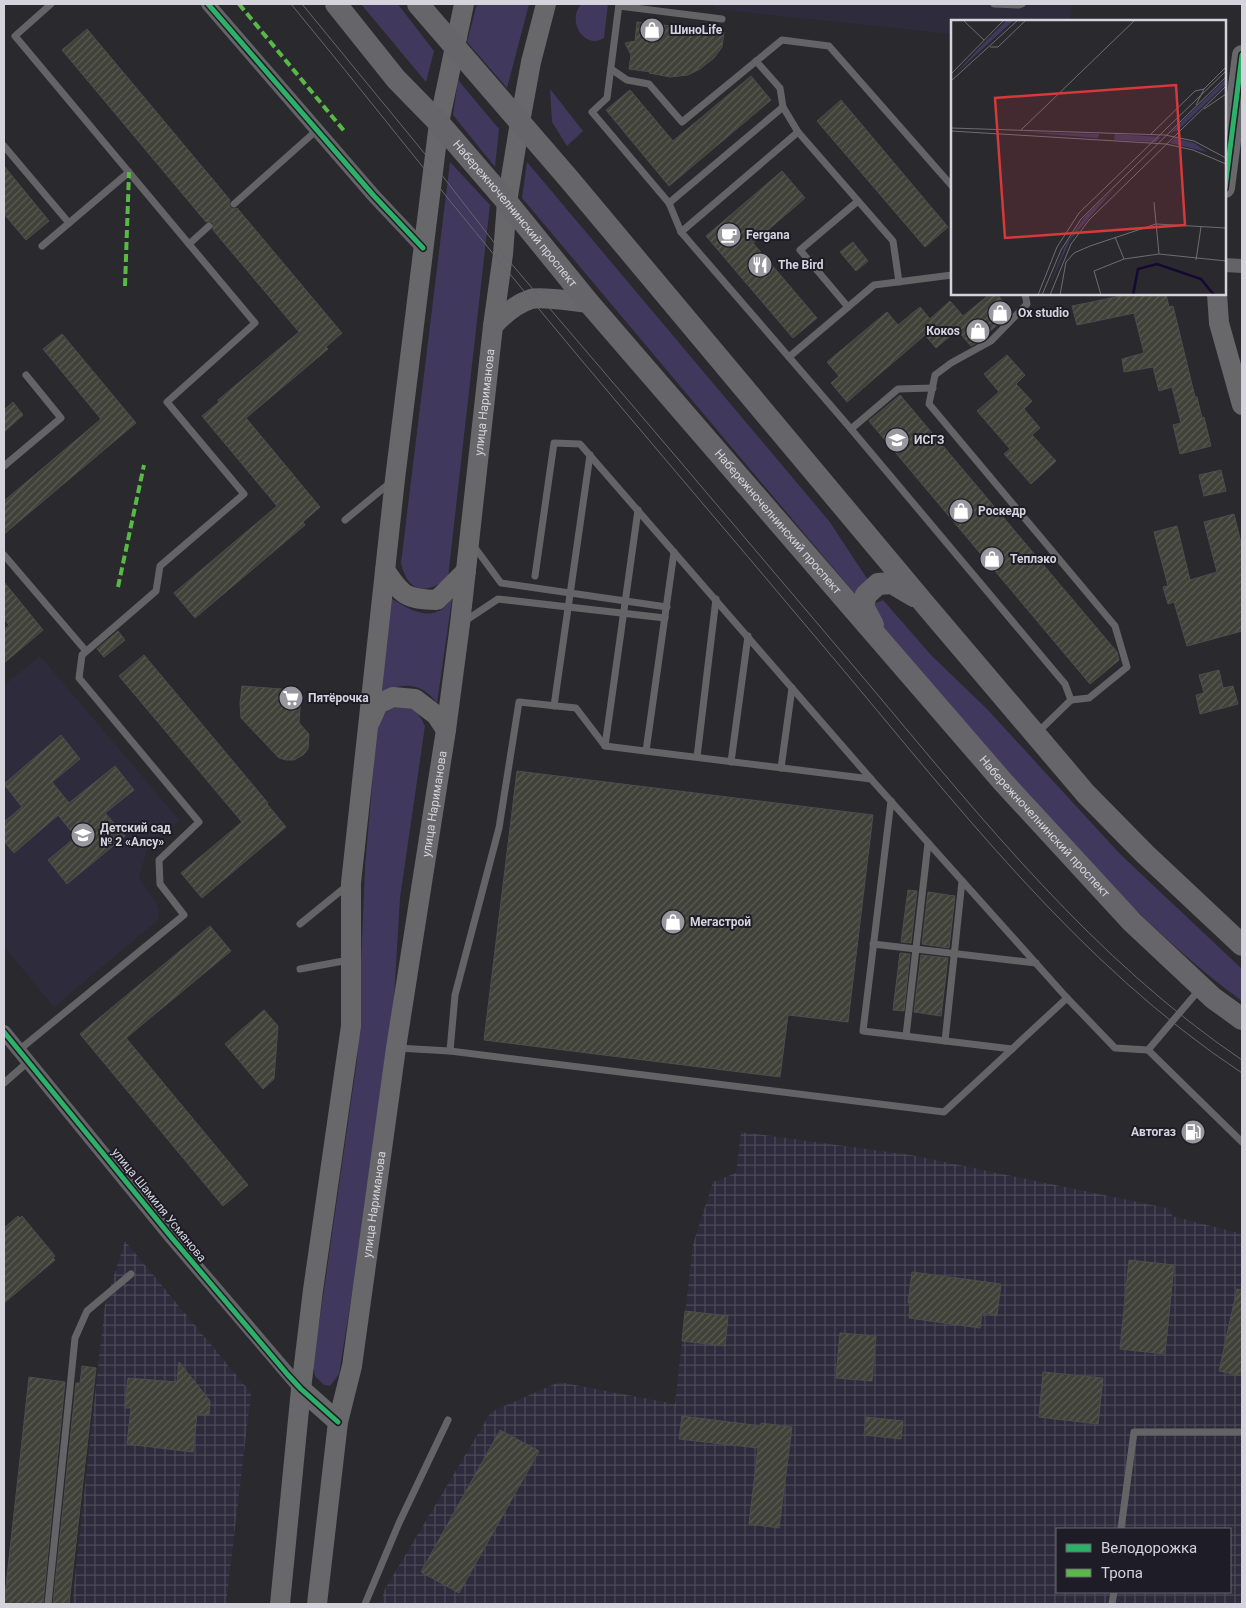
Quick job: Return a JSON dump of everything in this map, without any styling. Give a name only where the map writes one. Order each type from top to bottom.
[{"type":"main road","name":"Набережночелнинский проспект","points":[[336,4],[396,79],[439,123],[507,202],[589,303],[1054,839],[1132,922],[1213,998],[1242,1019]]},
{"type":"main road","points":[[418,4],[520,122],[1035,735],[1099,807],[1145,854],[1242,945]]},
{"type":"main road","points":[[280,1604],[301,1389],[313,1290],[351,1026],[351,883],[385,570],[439,123],[464,4]]},
{"type":"main road","name":"улица Нариманова","points":[[317,1604],[338,1422],[352,1366],[396,1048],[446,730],[470,541],[492,326],[503,254],[507,202],[531,62],[546,4]]},
{"type":"main road","points":[[1226,180],[1242,55]]},
{"type":"main road","points":[[1217,295],[1220,323],[1242,405]]},
{"type":"main road","points":[[492,326],[503,314],[531,299],[541,298],[589,303]]},
{"type":"main road","points":[[385,570],[398,590],[414,600],[437,600],[466,570]]},
{"type":"main road","points":[[881,639],[863,606],[866,594],[878,584],[892,583],[923,602]]},
{"type":"main road","points":[[368,726],[378,704],[393,697],[415,699],[436,715],[446,730]]},
{"type":"main road","points":[[301,1389],[338,1422]]},
{"type":"street","points":[[208,4],[374,196],[423,248]]},
{"type":"street","points":[[1226,265],[1242,266]]},
{"type":"street","name":"улица Шамиля Усманова","points":[[4,1032],[172,1238],[301,1389]]},
{"type":"lane","points":[[19,1050],[184,915],[160,884],[159,860],[199,822],[80,678],[82,654],[156,591],[160,566],[244,494],[167,402],[255,324],[16,36],[51,4]]},
{"type":"lane","points":[[994,4],[1022,4]]},
{"type":"lane","points":[[722,19],[619,5],[606,98],[592,112],[669,203],[681,232],[851,429],[1064,684],[1071,700]]},
{"type":"lane","points":[[611,69],[627,80],[649,84],[682,122],[782,40],[829,46],[951,185]]},
{"type":"lane","points":[[756,61],[780,88],[784,107],[798,132],[893,241],[899,282]]},
{"type":"lane","points":[[669,203],[784,107]]},
{"type":"lane","points":[[234,204],[317,130]]},
{"type":"lane","points":[[681,232],[798,132]]},
{"type":"lane","points":[[4,146],[69,222]]},
{"type":"lane","points":[[42,246],[129,172]]},
{"type":"lane","points":[[848,307],[800,250],[858,201]]},
{"type":"lane","points":[[189,244],[209,226]]},
{"type":"lane","points":[[789,357],[874,285],[951,275]]},
{"type":"lane","points":[[1025,295],[1027,304],[991,341],[951,363],[936,375],[929,404],[1115,626],[1127,667],[1089,698],[1071,700],[1035,735]]},
{"type":"lane","points":[[4,466],[62,418],[26,375]]},
{"type":"lane","points":[[851,429],[898,389],[933,388]]},
{"type":"lane","points":[[535,576],[554,443],[580,444],[871,779],[1067,998],[1115,1048],[1148,1050],[1242,1142]]},
{"type":"lane","points":[[554,706],[590,455]]},
{"type":"lane","points":[[345,520],[396,479]]},
{"type":"lane","points":[[604,746],[638,510]]},
{"type":"lane","points":[[470,541],[501,583],[666,606]]},
{"type":"lane","points":[[646,751],[674,552]]},
{"type":"lane","points":[[4,555],[86,651]]},
{"type":"lane","points":[[460,624],[498,599],[665,618]]},
{"type":"lane","points":[[697,757],[716,599]]},
{"type":"lane","points":[[731,762],[748,636]]},
{"type":"lane","points":[[781,768],[792,688]]},
{"type":"lane","points":[[450,1051],[455,995],[499,828],[519,702],[576,708],[604,746],[871,779]]},
{"type":"lane","points":[[891,801],[863,1031],[1012,1049]]},
{"type":"lane","points":[[906,1036],[928,843]]},
{"type":"lane","points":[[944,1041],[962,881]]},
{"type":"lane","points":[[300,924],[351,883]]},
{"type":"lane","points":[[873,944],[1036,963]]},
{"type":"lane","points":[[300,969],[351,959]]},
{"type":"lane","points":[[1148,1050],[1201,987]]},
{"type":"lane","points":[[396,1048],[450,1051],[944,1112],[1067,998]]},
{"type":"lane","points":[[4,1082],[29,1061]]},
{"type":"lane","points":[[48,1604],[75,1338],[88,1312],[131,1274]]},
{"type":"lane","points":[[365,1604],[399,1523],[448,1420]]},
{"type":"lane","points":[[1122,1528],[1134,1432],[1242,1432]]},
{"type":"shaded area","points":[[361,4],[398,4],[434,51],[426,82]]},
{"type":"shaded area","points":[[477,4],[529,4],[507,88],[467,42]]},
{"type":"shaded area","points":[[582,4],[608,4],[604,38],[596,41],[589,40],[579,31],[576,17],[577,10]]},
{"type":"shaded area","points":[[715,4],[1072,4],[1070,20],[951,20],[951,34],[715,9]]},
{"type":"shaded area","points":[[458,80],[499,129],[495,167],[453,115]]},
{"type":"shaded area","points":[[550,89],[583,131],[567,146],[552,122]]},
{"type":"shaded area","points":[[450,162],[490,205],[448,578],[425,589],[418,588],[408,580],[401,563]]},
{"type":"shaded area","points":[[527,162],[829,521],[870,583],[856,595],[522,198]]},
{"type":"shaded area","points":[[389,597],[421,613],[434,613],[441,610],[452,599],[437,703],[425,691],[412,686],[398,687],[382,692]]},
{"type":"shaded area","points":[[883,600],[931,655],[987,709],[1120,854],[1242,969],[1242,1001],[1208,975],[1144,918],[1054,824],[874,616],[874,604]]},
{"type":"shaded area","name":"Детский сад № 2 «Алсу»","points":[[40,656],[180,821],[147,849],[139,878],[157,904],[158,920],[54,1007],[4,946],[4,685]]},
{"type":"shaded area","points":[[395,705],[414,710],[425,726],[400,898],[394,999],[352,1293],[339,1374],[330,1386],[324,1385],[315,1376],[313,1366],[357,1060],[365,867],[377,728],[386,711]]},
{"type":"shaded area","points":[[741,1132],[911,1155],[1171,1209],[1172,1216],[1242,1234],[1242,1604],[380,1604],[385,1589],[491,1412],[559,1382],[675,1404],[693,1244],[713,1182],[736,1173]]},
{"type":"shaded area","points":[[125,1241],[251,1393],[226,1604],[72,1604],[105,1304]]},
{"type":"building","points":[[637,22],[724,32],[722,47],[714,58],[700,69],[688,75],[670,77],[629,69],[631,55],[625,43],[635,41]]},
{"type":"building","points":[[87,29],[230,200],[230,207],[233,209],[237,208],[342,333],[326,347],[328,349],[246,418],[320,507],[303,522],[305,525],[195,618],[174,593],[277,506],[202,416],[219,402],[218,400],[299,332],[213,230],[213,223],[210,221],[206,222],[62,50]]},
{"type":"building","points":[[751,76],[771,100],[669,186],[606,110],[630,90],[673,141]]},
{"type":"building","points":[[841,100],[948,227],[925,247],[817,121]]},
{"type":"building","points":[[4,166],[49,221],[26,240],[4,214]]},
{"type":"building","points":[[782,171],[805,198],[753,243],[817,318],[793,338],[706,236]]},
{"type":"building","points":[[853,242],[868,261],[856,271],[840,252]]},
{"type":"building","points":[[989,295],[998,295],[1012,312],[971,346],[957,330],[936,348],[925,335],[847,402],[831,383],[839,376],[827,362],[887,312],[898,325],[920,307],[930,319],[950,301],[963,316]]},
{"type":"building","points":[[1126,295],[1166,295],[1169,307],[1173,306],[1195,397],[1197,397],[1202,418],[1204,417],[1211,446],[1180,454],[1173,425],[1181,423],[1172,387],[1159,391],[1153,367],[1124,372],[1122,359],[1144,353],[1134,313],[1077,325],[1072,306]]},
{"type":"building","points":[[62,334],[136,423],[4,534],[4,501],[101,419],[43,349]]},
{"type":"building","points":[[1007,355],[1025,375],[1016,384],[1032,401],[1024,409],[1040,428],[1032,435],[1056,461],[1031,484],[1004,454],[1010,449],[977,411],[999,392],[984,374]]},
{"type":"building","points":[[900,395],[1117,652],[1119,660],[1090,684],[869,421]]},
{"type":"building","points":[[13,402],[23,415],[4,432],[4,410]]},
{"type":"building","points":[[1221,470],[1226,491],[1204,496],[1199,475]]},
{"type":"building","points":[[1234,514],[1242,547],[1242,631],[1187,646],[1174,602],[1168,604],[1163,587],[1168,586],[1154,532],[1177,526],[1190,580],[1217,572],[1204,522]]},
{"type":"building","points":[[4,582],[43,630],[4,663],[4,630],[9,625],[4,619]]},
{"type":"building","points":[[118,631],[125,640],[104,657],[97,649]]},
{"type":"building","points":[[144,655],[286,827],[202,898],[181,873],[242,822],[119,676]]},
{"type":"building","points":[[1219,670],[1223,688],[1233,686],[1238,704],[1200,714],[1196,695],[1204,693],[1199,675]]},
{"type":"building","points":[[242,686],[295,690],[301,695],[299,723],[309,734],[308,749],[303,755],[294,760],[279,758],[241,718]]},
{"type":"building","points":[[61,735],[80,759],[52,782],[69,803],[115,766],[134,790],[105,813],[125,836],[67,884],[48,860],[76,837],[58,815],[14,853],[4,841],[4,822],[22,807],[4,784]]},
{"type":"building","points":[[517,771],[873,815],[848,1022],[788,1015],[780,1077],[484,1040]]},
{"type":"building","points":[[908,890],[917,891],[911,943],[901,942]]},
{"type":"building","points":[[928,892],[955,896],[949,948],[922,944]]},
{"type":"building","points":[[210,926],[231,951],[126,1038],[248,1185],[223,1206],[80,1034]]},
{"type":"building","points":[[900,953],[910,954],[904,1011],[893,1010]]},
{"type":"building","points":[[921,955],[948,958],[941,1016],[914,1012]]},
{"type":"building","points":[[264,1010],[278,1026],[274,1079],[263,1089],[225,1044]]},
{"type":"building","points":[[18,1216],[20,1218],[22,1216],[55,1256],[53,1258],[55,1260],[4,1303],[4,1228]]},
{"type":"building","points":[[1129,1260],[1174,1265],[1165,1354],[1120,1349]]},
{"type":"building","points":[[912,1272],[1001,1284],[997,1315],[982,1313],[980,1328],[909,1318],[910,1303],[908,1303]]},
{"type":"building","points":[[1237,1289],[1242,1290],[1242,1376],[1219,1371]]},
{"type":"building","points":[[685,1311],[728,1316],[725,1346],[682,1341]]},
{"type":"building","points":[[840,1333],[876,1336],[872,1381],[836,1378]]},
{"type":"building","points":[[179,1362],[210,1401],[209,1415],[197,1414],[193,1452],[127,1444],[131,1408],[125,1408],[128,1378],[177,1382]]},
{"type":"building","points":[[82,1366],[96,1368],[69,1604],[53,1604],[76,1383],[80,1383]]},
{"type":"building","points":[[1043,1372],[1103,1378],[1098,1424],[1039,1417]]},
{"type":"building","points":[[29,1377],[65,1382],[43,1604],[4,1604]]},
{"type":"building","points":[[682,1416],[761,1426],[761,1423],[792,1427],[779,1528],[749,1524],[758,1448],[679,1439]]},
{"type":"building","points":[[866,1417],[903,1421],[901,1439],[864,1435]]},
{"type":"building","points":[[500,1430],[539,1451],[459,1593],[421,1572]]},
{"type":"tram line","points":[[291,4],[544,316],[972,823],[1072,931],[1126,982],[1182,1030],[1242,1073]]},
{"type":"tram line","points":[[302,4],[434,165],[503,254],[997,835],[1088,932],[1137,978],[1188,1020],[1242,1060]]},
{"type":"marked path","points":[[239,4],[345,132]]},
{"type":"marked path","points":[[125,286],[129,172]]},
{"type":"marked path","points":[[118,587],[144,465]]},
{"type":"cycle path","points":[[208,4],[374,196],[423,248]]},
{"type":"cycle path","points":[[1226,180],[1242,55]]},
{"type":"cycle path","points":[[4,1032],[172,1238],[288,1375],[338,1422]]},
{"type":"place","name":"ШиноLife","points":[[652,30]]},
{"type":"place","name":"Fergana","points":[[729,235]]},
{"type":"place","name":"The Bird","points":[[760,265]]},
{"type":"place","name":"Ox studio","points":[[1000,313]]},
{"type":"place","name":"Кокоs","points":[[978,331]]},
{"type":"place","name":"ИСГЗ","points":[[897,440]]},
{"type":"place","name":"Роскедр","points":[[961,511]]},
{"type":"place","name":"Теплэко","points":[[992,559]]},
{"type":"place","name":"Пятёрочка","points":[[291,698]]},
{"type":"place","name":"Детский сад № 2 «Алсу»","points":[[83,835]]},
{"type":"place","name":"Мегастрой","points":[[673,922]]},
{"type":"place","name":"Автогаз","points":[[1193,1132]]}]
